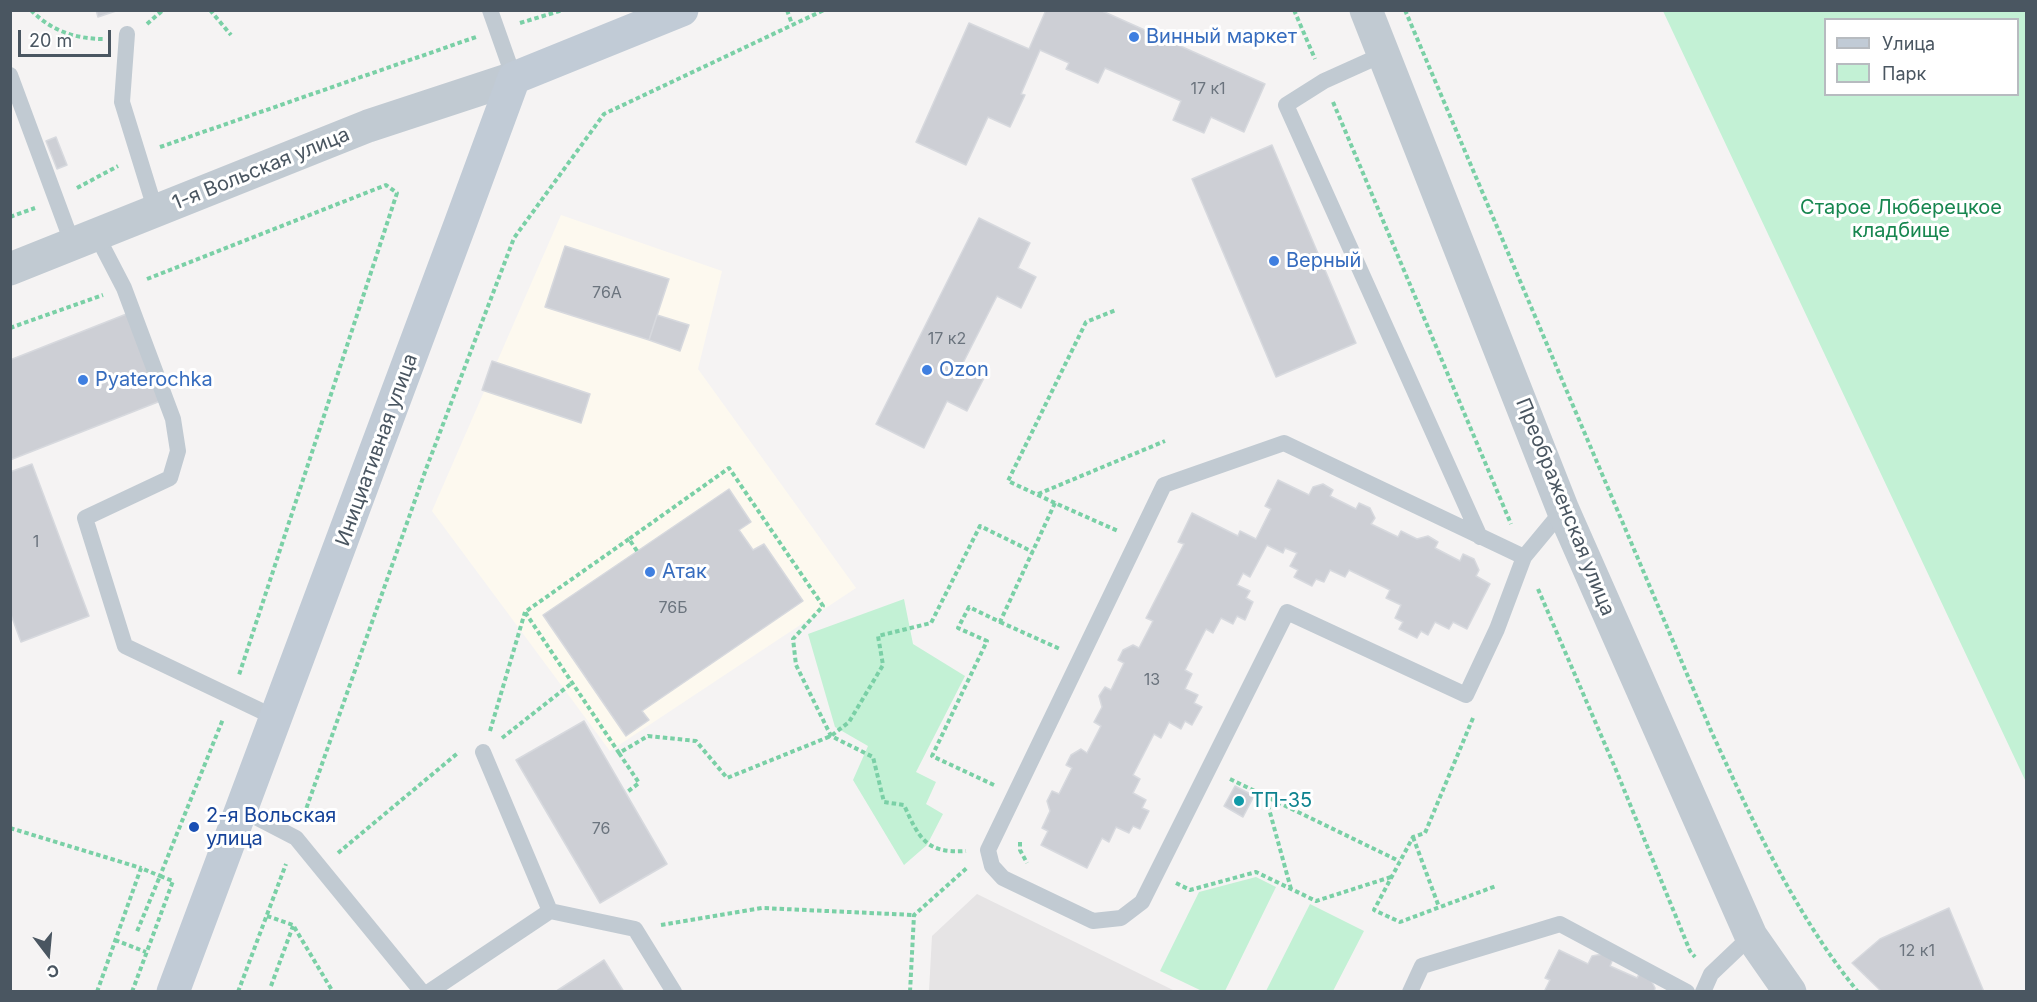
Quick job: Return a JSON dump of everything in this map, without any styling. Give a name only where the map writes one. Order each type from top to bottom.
[{"type":"main road","points":[[514,78],[682,10]]},
{"type":"main road","name":"Инициативная улица","points":[[173,992],[376,456],[447,256],[514,78]]},
{"type":"street","name":"Преображенская улица","points":[[1366,10],[1563,510],[1751,936],[1790,992]]},
{"type":"street","name":"1-я Вольская улица","points":[[10,269],[85,241],[368,126],[514,78]]},
{"type":"lane","points":[[490,10],[514,78]]},
{"type":"lane","points":[[127,34],[122,102],[156,212]]},
{"type":"lane","points":[[1384,54],[1324,81],[1286,105],[1480,537]]},
{"type":"lane","points":[[10,75],[56,200],[85,241],[124,288],[173,419],[178,451],[170,478],[85,518],[125,646],[276,718]]},
{"type":"lane","points":[[1524,557],[1284,443],[1164,485],[988,850],[992,866],[1003,878],[1093,921],[1121,918],[1142,902],[1287,612],[1466,695],[1497,629],[1524,557],[1563,510]]},
{"type":"lane","points":[[483,752],[550,911]]},
{"type":"lane","points":[[242,810],[296,838],[422,992]]},
{"type":"lane","points":[[429,992],[550,911],[634,929],[674,992]]},
{"type":"lane","points":[[1410,992],[1422,966],[1560,924],[1687,992]]},
{"type":"lane","points":[[1703,992],[1711,974],[1751,936]]},
{"type":"path","points":[[32,10],[49,26],[87,39],[107,39],[127,34],[145,26],[163,10]]},
{"type":"path","points":[[210,10],[231,35]]},
{"type":"path","points":[[10,217],[56,200],[137,156],[497,30],[563,10]]},
{"type":"path","points":[[787,10],[792,24]]},
{"type":"path","points":[[245,992],[239,990],[296,838],[426,469],[514,238],[604,114],[824,10]]},
{"type":"path","points":[[1294,10],[1616,770],[1690,951],[1711,974]]},
{"type":"path","points":[[1405,10],[1712,734],[1772,859],[1826,952],[1858,992]]},
{"type":"path","points":[[10,328],[124,288],[386,185],[397,193],[232,697],[136,934]]},
{"type":"path","points":[[1116,310],[1086,322],[1008,481],[1137,539]]},
{"type":"path","points":[[1037,494],[1165,441]]},
{"type":"path","points":[[483,752],[525,612],[729,468],[823,606],[793,639],[796,665],[831,736],[873,757],[884,802],[904,805],[919,839],[945,853],[988,850],[1027,863]]},
{"type":"path","points":[[1000,622],[1055,503]]},
{"type":"path","points":[[619,753],[648,736],[696,741],[727,778],[831,736],[849,722],[883,665],[878,636],[931,623],[980,526],[1032,552]]},
{"type":"path","points":[[629,539],[637,551]]},
{"type":"path","points":[[1015,795],[932,756],[987,641],[958,628],[969,607],[1080,658]]},
{"type":"path","points":[[525,612],[639,783],[626,793]]},
{"type":"path","points":[[483,752],[572,683]]},
{"type":"path","points":[[1474,716],[1425,833],[1413,837],[1374,910],[1400,922],[1496,886]]},
{"type":"path","points":[[483,732],[492,724]]},
{"type":"path","points":[[320,868],[465,747]]},
{"type":"path","points":[[1209,768],[1266,798],[1399,861]]},
{"type":"path","points":[[1266,798],[1291,889]]},
{"type":"path","points":[[10,828],[141,868],[172,881],[132,992]]},
{"type":"path","points":[[1413,837],[1439,907]]},
{"type":"path","points":[[634,929],[762,908],[914,915],[988,850]]},
{"type":"path","points":[[97,992],[141,868]]},
{"type":"path","points":[[1157,873],[1190,890],[1256,872],[1316,901],[1392,876]]},
{"type":"path","points":[[910,992],[914,915]]},
{"type":"path","points":[[267,916],[293,925],[333,992]]},
{"type":"path","points":[[271,986],[293,925]]},
{"type":"path","points":[[115,940],[147,952]]},
{"type":"shaded area","points":[[561,215],[722,271],[698,369],[856,588],[610,751],[432,511]]},
{"type":"shaded area","points":[[977,894],[1175,991],[929,991],[932,936]]},
{"type":"green space","name":"Старое Люберецкое кладбище","points":[[1663,11],[2026,11],[2026,782]]},
{"type":"green space","points":[[904,599],[913,644],[965,676],[916,772],[936,782],[926,804],[943,814],[927,845],[904,865],[853,780],[868,746],[835,727],[808,634]]},
{"type":"green space","points":[[1256,877],[1276,887],[1225,991],[1202,991],[1160,971],[1199,892]]},
{"type":"green space","points":[[1310,904],[1364,931],[1333,991],[1266,991]]},
{"type":"building","points":[[96,10],[119,10],[98,17]]},
{"type":"building","points":[[1046,10],[1100,10],[1265,84],[1244,132],[1211,117],[1204,133],[1173,120],[1181,101],[1105,68],[1098,83],[1066,69],[1069,63],[1040,50],[1021,94],[1025,95],[1010,127],[988,117],[966,165],[916,142],[969,23],[1029,49]]},
{"type":"building","points":[[56,137],[67,165],[57,169],[46,141]]},
{"type":"building","name":"Верный","points":[[1272,145],[1356,343],[1276,377],[1192,179]]},
{"type":"building","points":[[979,218],[1030,243],[1018,268],[1036,277],[1021,308],[997,296],[961,367],[984,378],[967,411],[947,401],[924,448],[876,424]]},
{"type":"building","points":[[565,246],[669,279],[649,340],[545,307]]},
{"type":"building","name":"Pyaterochka","points":[[129,313],[163,400],[10,460],[10,360]]},
{"type":"building","points":[[657,315],[689,325],[680,351],[649,340]]},
{"type":"building","points":[[492,361],[590,394],[581,423],[482,390]]},
{"type":"building","points":[[32,464],[89,616],[21,642],[10,612],[10,472]]},
{"type":"building","points":[[1278,480],[1309,495],[1313,487],[1323,484],[1333,490],[1330,496],[1356,509],[1359,503],[1370,508],[1375,518],[1371,524],[1398,537],[1401,531],[1417,539],[1428,536],[1438,542],[1435,548],[1460,561],[1463,554],[1474,559],[1479,570],[1476,576],[1490,584],[1467,629],[1453,622],[1449,629],[1435,622],[1428,635],[1421,631],[1417,638],[1399,629],[1403,622],[1395,618],[1401,605],[1386,598],[1390,590],[1349,570],[1345,577],[1330,570],[1324,582],[1316,579],[1312,586],[1294,577],[1298,570],[1290,566],[1297,553],[1285,548],[1283,553],[1267,545],[1250,577],[1243,573],[1237,585],[1250,591],[1246,598],[1253,602],[1245,620],[1237,616],[1233,624],[1221,618],[1213,633],[1206,629],[1185,670],[1192,674],[1185,689],[1198,695],[1194,703],[1202,707],[1192,725],[1185,721],[1181,729],[1169,722],[1161,738],[1154,734],[1133,775],[1140,779],[1133,793],[1146,800],[1142,808],[1149,811],[1140,829],[1133,826],[1129,833],[1116,827],[1109,842],[1102,838],[1087,868],[1041,845],[1048,831],[1042,828],[1050,811],[1047,801],[1052,791],[1059,794],[1072,768],[1066,765],[1071,755],[1081,749],[1087,753],[1101,726],[1094,722],[1102,707],[1099,696],[1105,687],[1111,690],[1124,663],[1118,660],[1123,650],[1133,645],[1139,648],[1153,621],[1146,618],[1184,544],[1178,542],[1192,513],[1238,536],[1240,531],[1256,539],[1271,509],[1265,506]]},
{"type":"building","points":[[729,489],[751,522],[739,530],[753,550],[764,544],[803,601],[642,711],[649,720],[626,736],[543,615]]},
{"type":"building","points":[[584,721],[667,864],[600,903],[516,760]]},
{"type":"building","name":"ТП-35","points":[[1235,786],[1254,796],[1243,817],[1224,806]]},
{"type":"building","points":[[1949,908],[1984,992],[1882,992],[1852,963],[1880,939]]},
{"type":"building","points":[[1559,950],[1588,964],[1592,956],[1603,954],[1613,959],[1610,966],[1637,978],[1640,973],[1650,978],[1655,988],[1654,992],[1544,992],[1550,980],[1545,978]]},
{"type":"building","points":[[604,960],[624,992],[555,992]]},
{"type":"place","name":"Винный маркет","points":[[1134,37]]},
{"type":"place","name":"Верный","points":[[1274,261]]},
{"type":"place","name":"Ozon","points":[[927,370]]},
{"type":"place","name":"Pyaterochka","points":[[83,380]]},
{"type":"place","name":"Атак","points":[[650,572]]},
{"type":"place","name":"ТП-35","points":[[1239,801]]},
{"type":"place","name":"2-я Вольская улица","points":[[194,827]]}]
